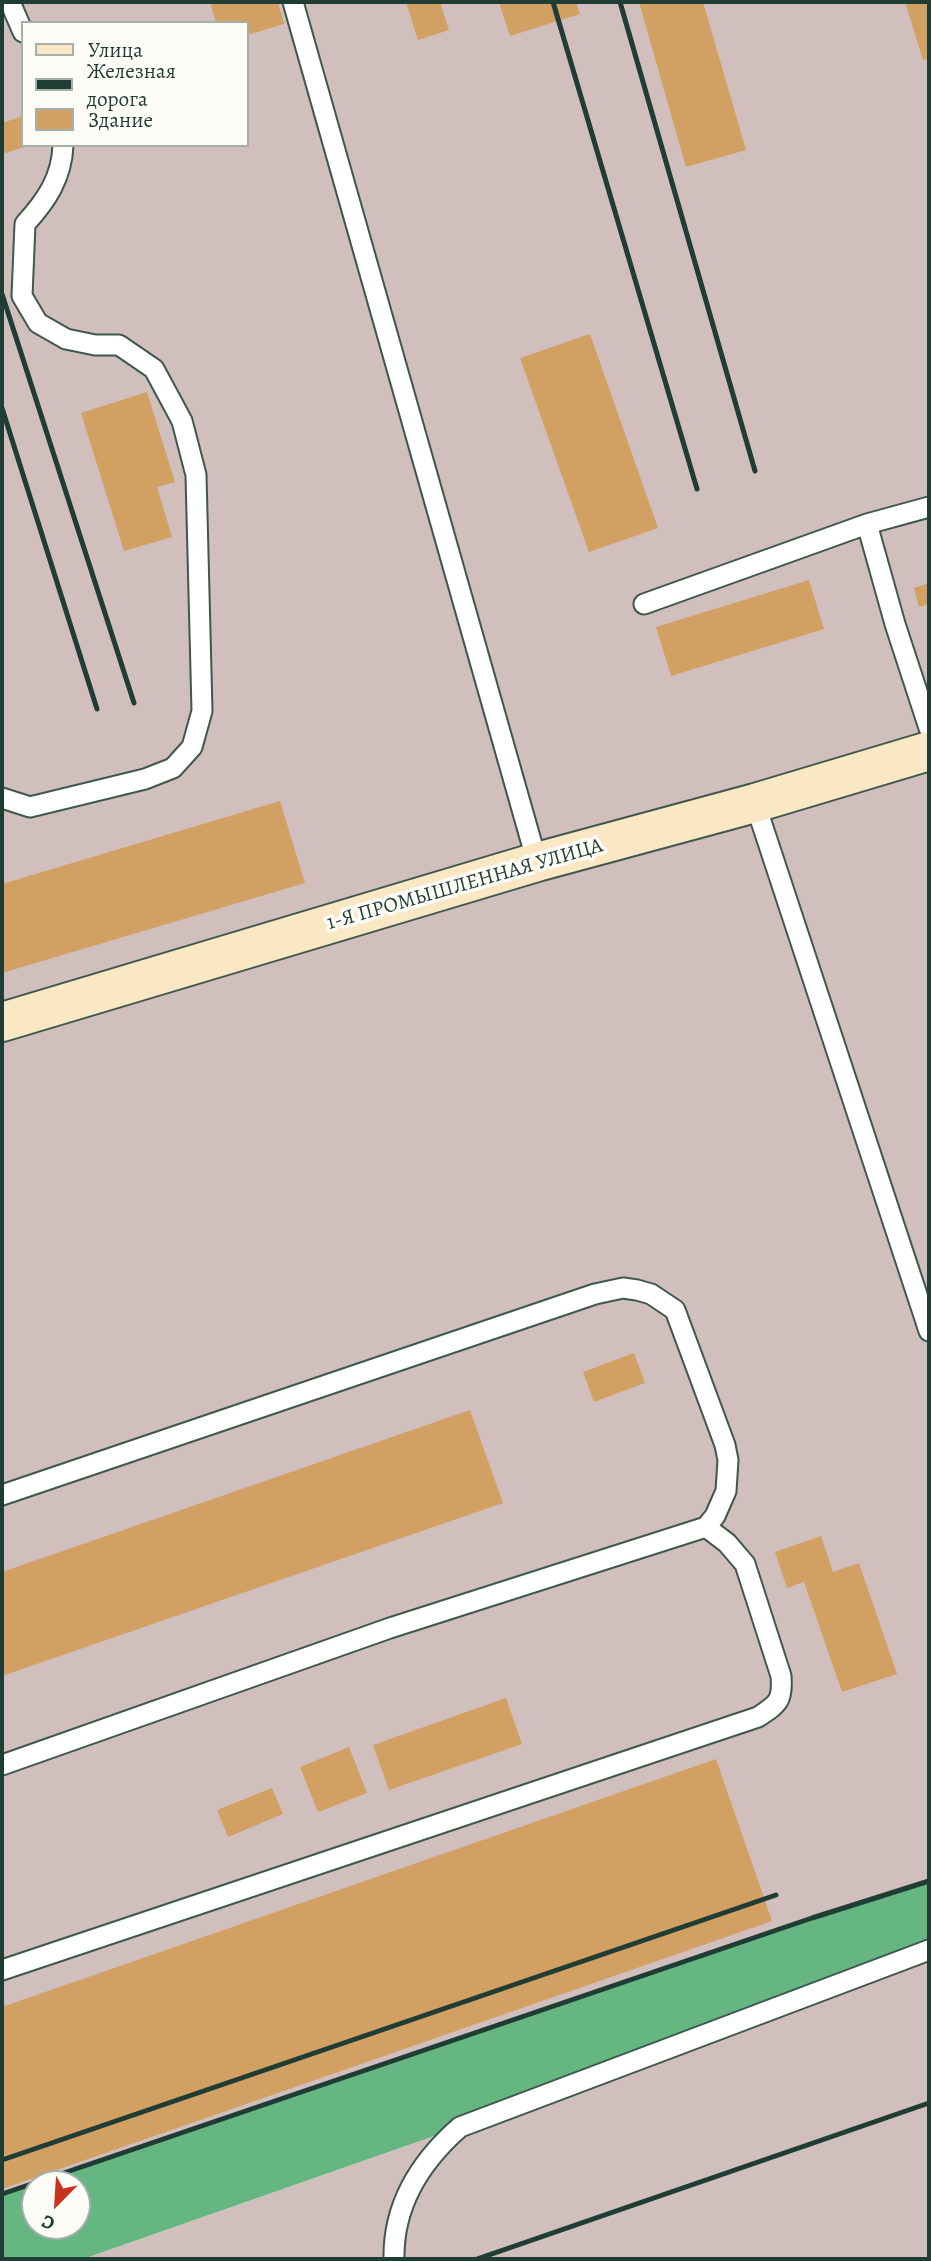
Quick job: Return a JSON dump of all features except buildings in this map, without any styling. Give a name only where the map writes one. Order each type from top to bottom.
[{"type":"main road","name":"1-Я ПРОМЫШЛЕННАЯ УЛИЦА","points":[[2,1022],[537,862],[755,803],[929,751]]},
{"type":"lane","points":[[10,2],[21,27]]},
{"type":"lane","points":[[293,2],[537,862]]},
{"type":"lane","points":[[2,798],[30,807],[145,779],[173,768],[192,747],[202,711],[195,475],[182,421],[154,369],[119,345],[95,345],[66,339],[38,323],[22,296],[25,223],[43,205],[57,180],[63,147]]},
{"type":"lane","points":[[644,604],[867,524],[929,507]]},
{"type":"lane","points":[[867,524],[895,624],[929,728]]},
{"type":"lane","points":[[755,803],[929,1331]]},
{"type":"lane","points":[[2,1496],[595,1294],[623,1288],[651,1294],[675,1310],[725,1445],[729,1476],[721,1504],[706,1527],[390,1628],[2,1765]]},
{"type":"lane","points":[[2,1970],[758,1717],[775,1706],[782,1694],[781,1676],[745,1564],[727,1543],[706,1527]]},
{"type":"lane","points":[[394,2259],[398,2218],[408,2190],[439,2145],[460,2127],[929,1950]]},
{"type":"shaded area","points":[[2,2],[929,2],[929,1881],[812,1918],[72,2170],[21,2170],[21,2188],[2,2194]]},
{"type":"shaded area","points":[[929,1950],[929,2259],[83,2259],[460,2127]]},
{"type":"green space","points":[[929,1881],[929,1950],[460,2127],[83,2259],[2,2259],[2,2194],[21,2188],[21,2240],[91,2240],[91,2170],[72,2170],[812,1918]]},
{"type":"railway","points":[[553,2],[697,489]]},
{"type":"railway","points":[[620,2],[755,471]]},
{"type":"railway","points":[[2,294],[134,703]]},
{"type":"railway","points":[[2,408],[97,709]]},
{"type":"railway","points":[[2,2194],[812,1918],[929,1881]]},
{"type":"railway","points":[[2,2160],[776,1895]]},
{"type":"railway","points":[[477,2259],[929,2103]]}]
